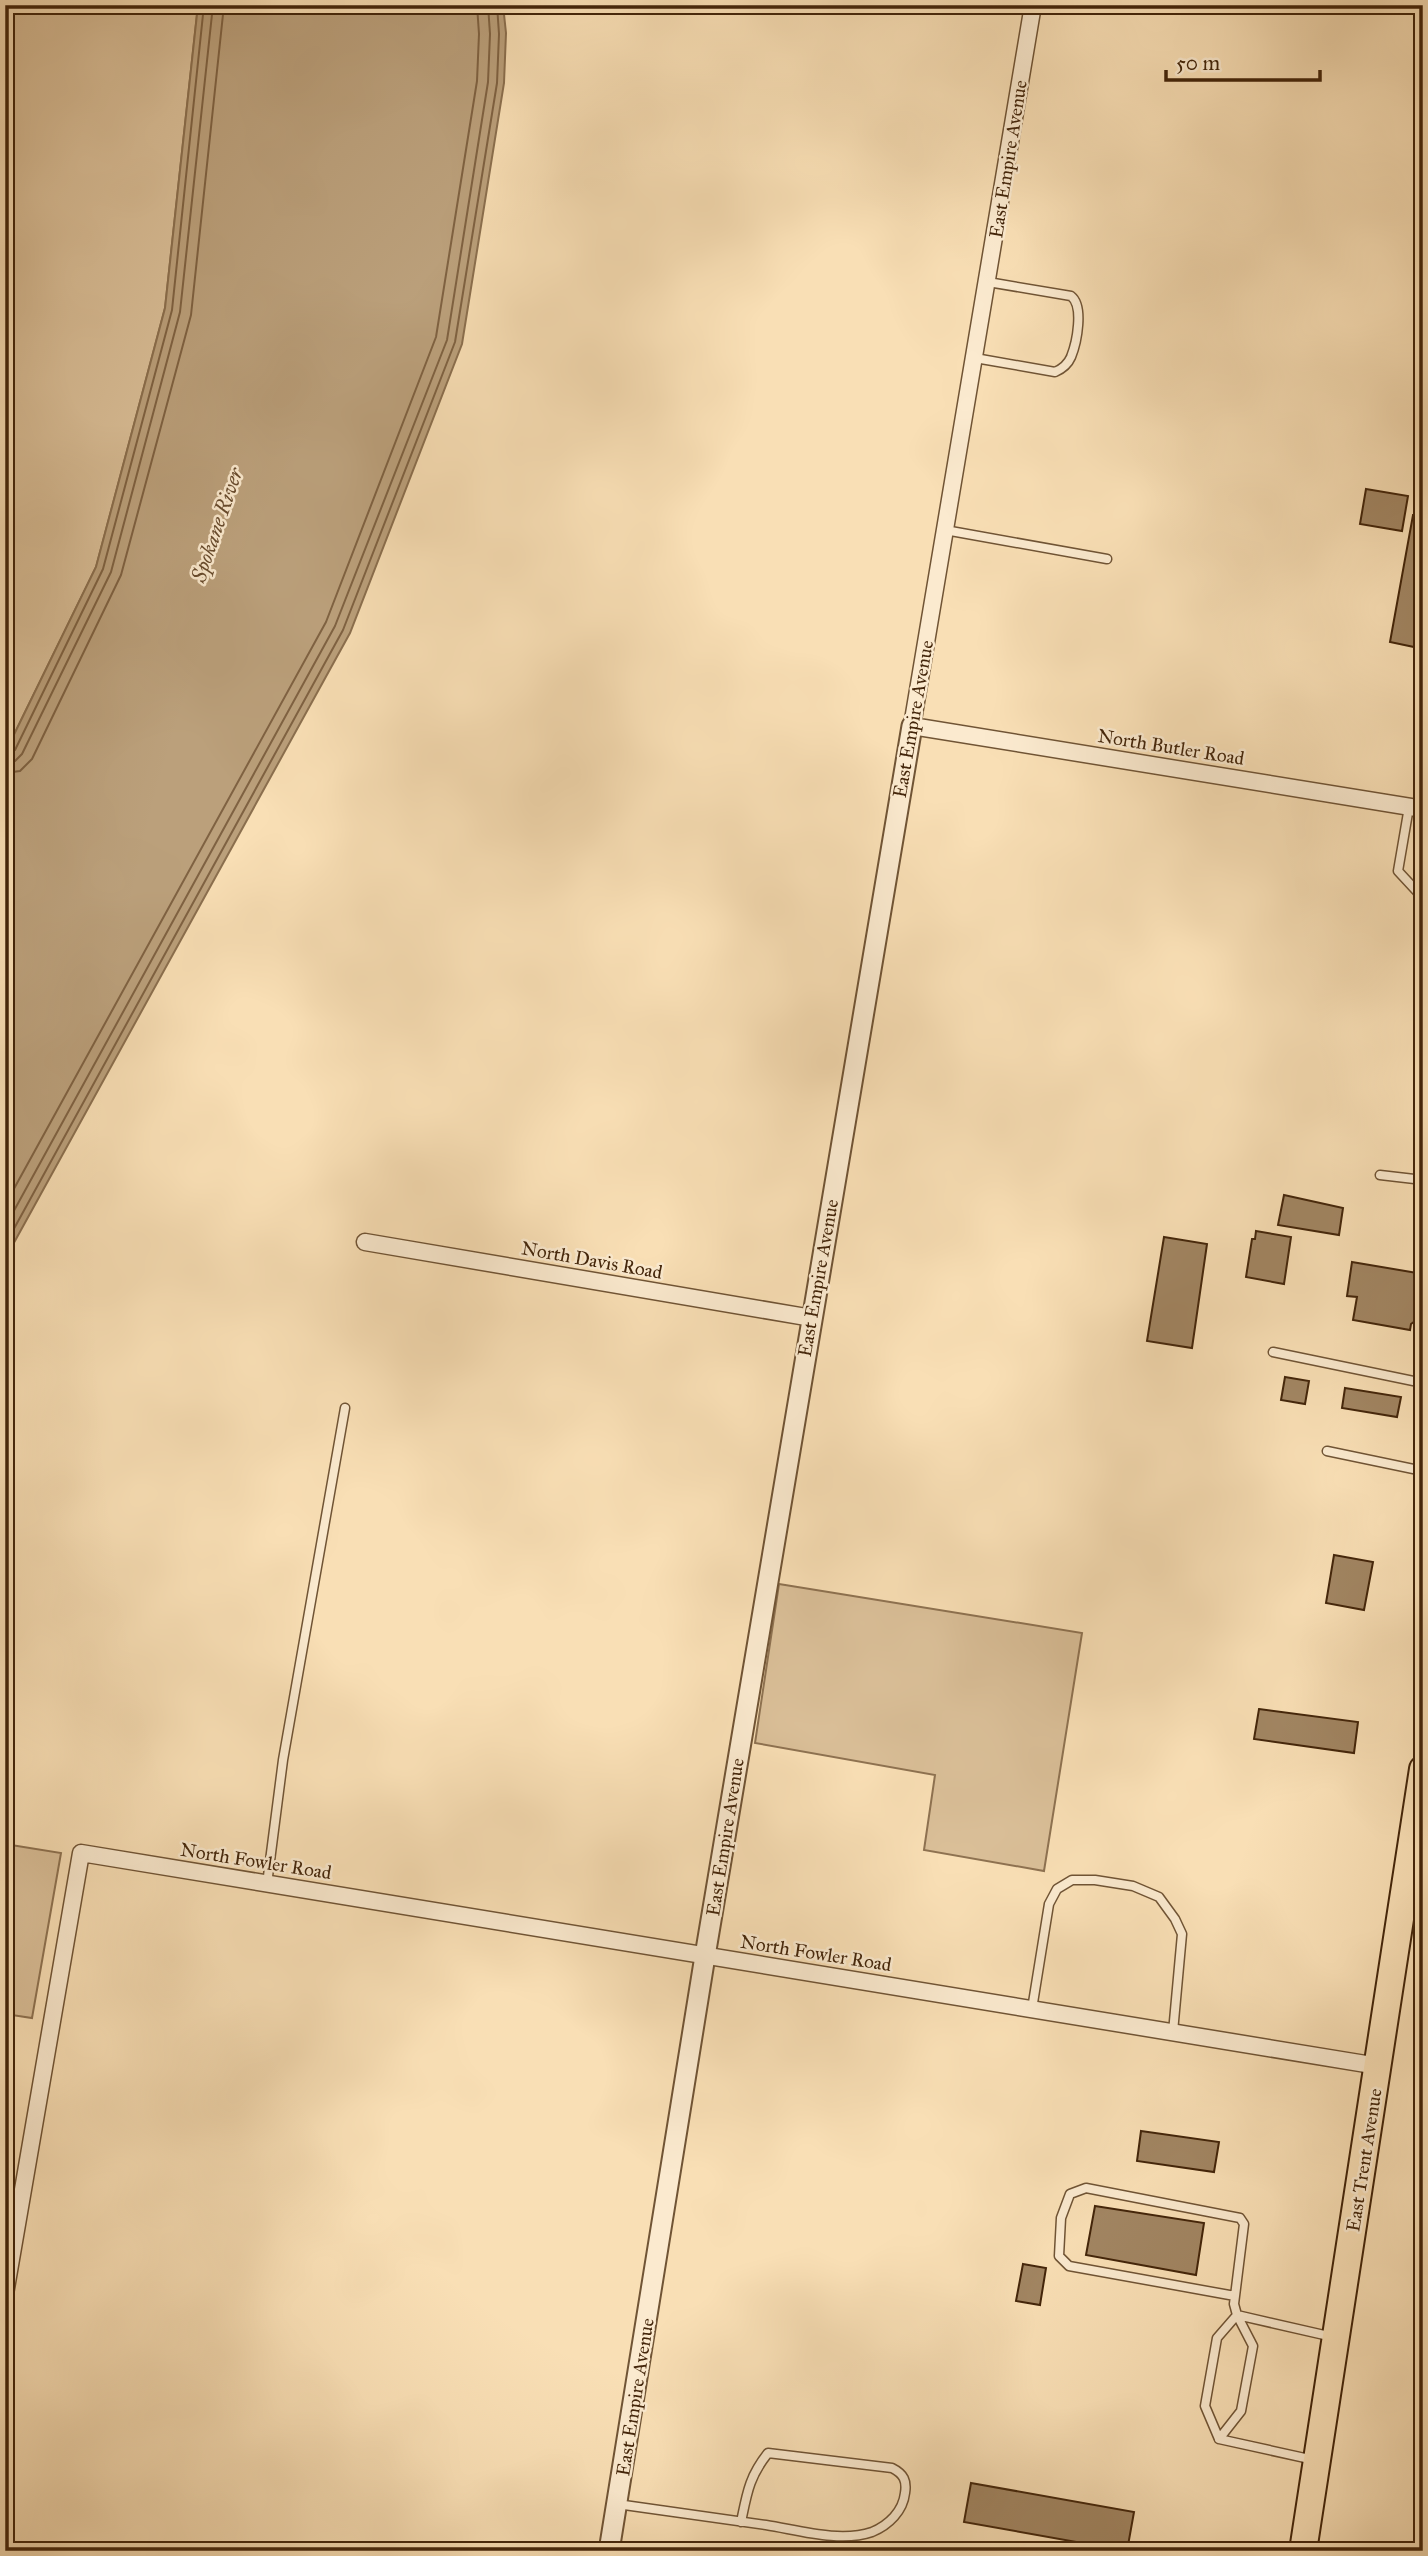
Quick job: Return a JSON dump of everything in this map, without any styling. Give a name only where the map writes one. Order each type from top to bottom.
[{"type":"main road","name":"East Trent Avenue","points":[[1303,2551],[1423,1769]]},
{"type":"street","name":"East Empire Avenue","points":[[609,2551],[811,1318],[1033,5]]},
{"type":"street","name":"North Butler Road","points":[[912,726],[1416,808]]},
{"type":"street","name":"North Davis Road","points":[[366,1242],[811,1318]]},
{"type":"street","name":"North Fowler Road","points":[[5,2294],[81,1853],[1378,2066]]},
{"type":"lane","points":[[975,358],[1055,372],[1062,369],[1071,358],[1080,314],[1076,300],[1071,296],[988,282]]},
{"type":"lane","points":[[945,530],[1107,559]]},
{"type":"lane","points":[[1416,808],[1398,871],[1423,898]]},
{"type":"lane","points":[[1380,1175],[1423,1180]]},
{"type":"lane","points":[[1273,1352],[1423,1383]]},
{"type":"lane","points":[[267,1884],[284,1760],[345,1408]]},
{"type":"lane","points":[[1327,1451],[1423,1471]]},
{"type":"lane","points":[[1032,2009],[1049,1904],[1056,1889],[1072,1880],[1095,1880],[1133,1886],[1159,1897],[1182,1934],[1172,2032]]},
{"type":"lane","points":[[1219,2439],[1241,2411],[1254,2346],[1234,2304],[1235,2296],[1244,2224],[1240,2218],[1086,2188],[1070,2194],[1061,2218],[1059,2256],[1069,2266],[1235,2296]]},
{"type":"lane","points":[[1237,2315],[1336,2337]]},
{"type":"lane","points":[[1219,2439],[1205,2406],[1217,2338],[1237,2315]]},
{"type":"lane","points":[[1219,2439],[1317,2460]]},
{"type":"lane","points":[[617,2504],[741,2522],[840,2536],[871,2532],[892,2520],[904,2502],[907,2484],[901,2473],[892,2468],[768,2453],[748,2483],[741,2522]]},
{"type":"lane","points":[[1224,2551],[1252,2547],[1289,2551]]},
{"type":"shaded area","points":[[5,5],[198,5],[165,308],[96,567],[5,753]]},
{"type":"shaded area","points":[[779,1584],[1082,1633],[1044,1871],[924,1850],[935,1775],[755,1743]]},
{"type":"shaded area","points":[[5,1844],[61,1853],[32,2018],[5,2014]]},
{"type":"water","name":"Spokane River","points":[[198,5],[503,5],[506,33],[504,83],[462,344],[350,633],[5,1259],[5,753],[96,567],[165,308]]},
{"type":"building","points":[[1366,489],[1408,496],[1402,531],[1360,524]]},
{"type":"building","points":[[1413,515],[1423,516],[1423,602],[1414,647],[1390,642]]},
{"type":"building","points":[[1284,1195],[1343,1208],[1339,1235],[1278,1225]]},
{"type":"building","points":[[1256,1231],[1291,1237],[1284,1284],[1246,1277],[1252,1239],[1255,1239]]},
{"type":"building","points":[[1164,1237],[1207,1244],[1192,1348],[1147,1341]]},
{"type":"building","points":[[1352,1262],[1423,1274],[1423,1315],[1411,1324],[1410,1330],[1353,1320],[1357,1297],[1347,1296]]},
{"type":"building","points":[[1285,1377],[1309,1381],[1305,1404],[1281,1400]]},
{"type":"building","points":[[1345,1388],[1401,1397],[1397,1417],[1342,1408]]},
{"type":"building","points":[[1334,1555],[1373,1562],[1364,1610],[1326,1603]]},
{"type":"building","points":[[1259,1709],[1358,1722],[1354,1753],[1254,1739]]},
{"type":"building","points":[[1141,2131],[1219,2142],[1214,2172],[1137,2161]]},
{"type":"building","points":[[1095,2206],[1204,2223],[1196,2275],[1086,2255]]},
{"type":"building","points":[[1023,2264],[1046,2268],[1040,2305],[1016,2301]]},
{"type":"building","points":[[971,2483],[1134,2512],[1127,2551],[964,2522]]}]
